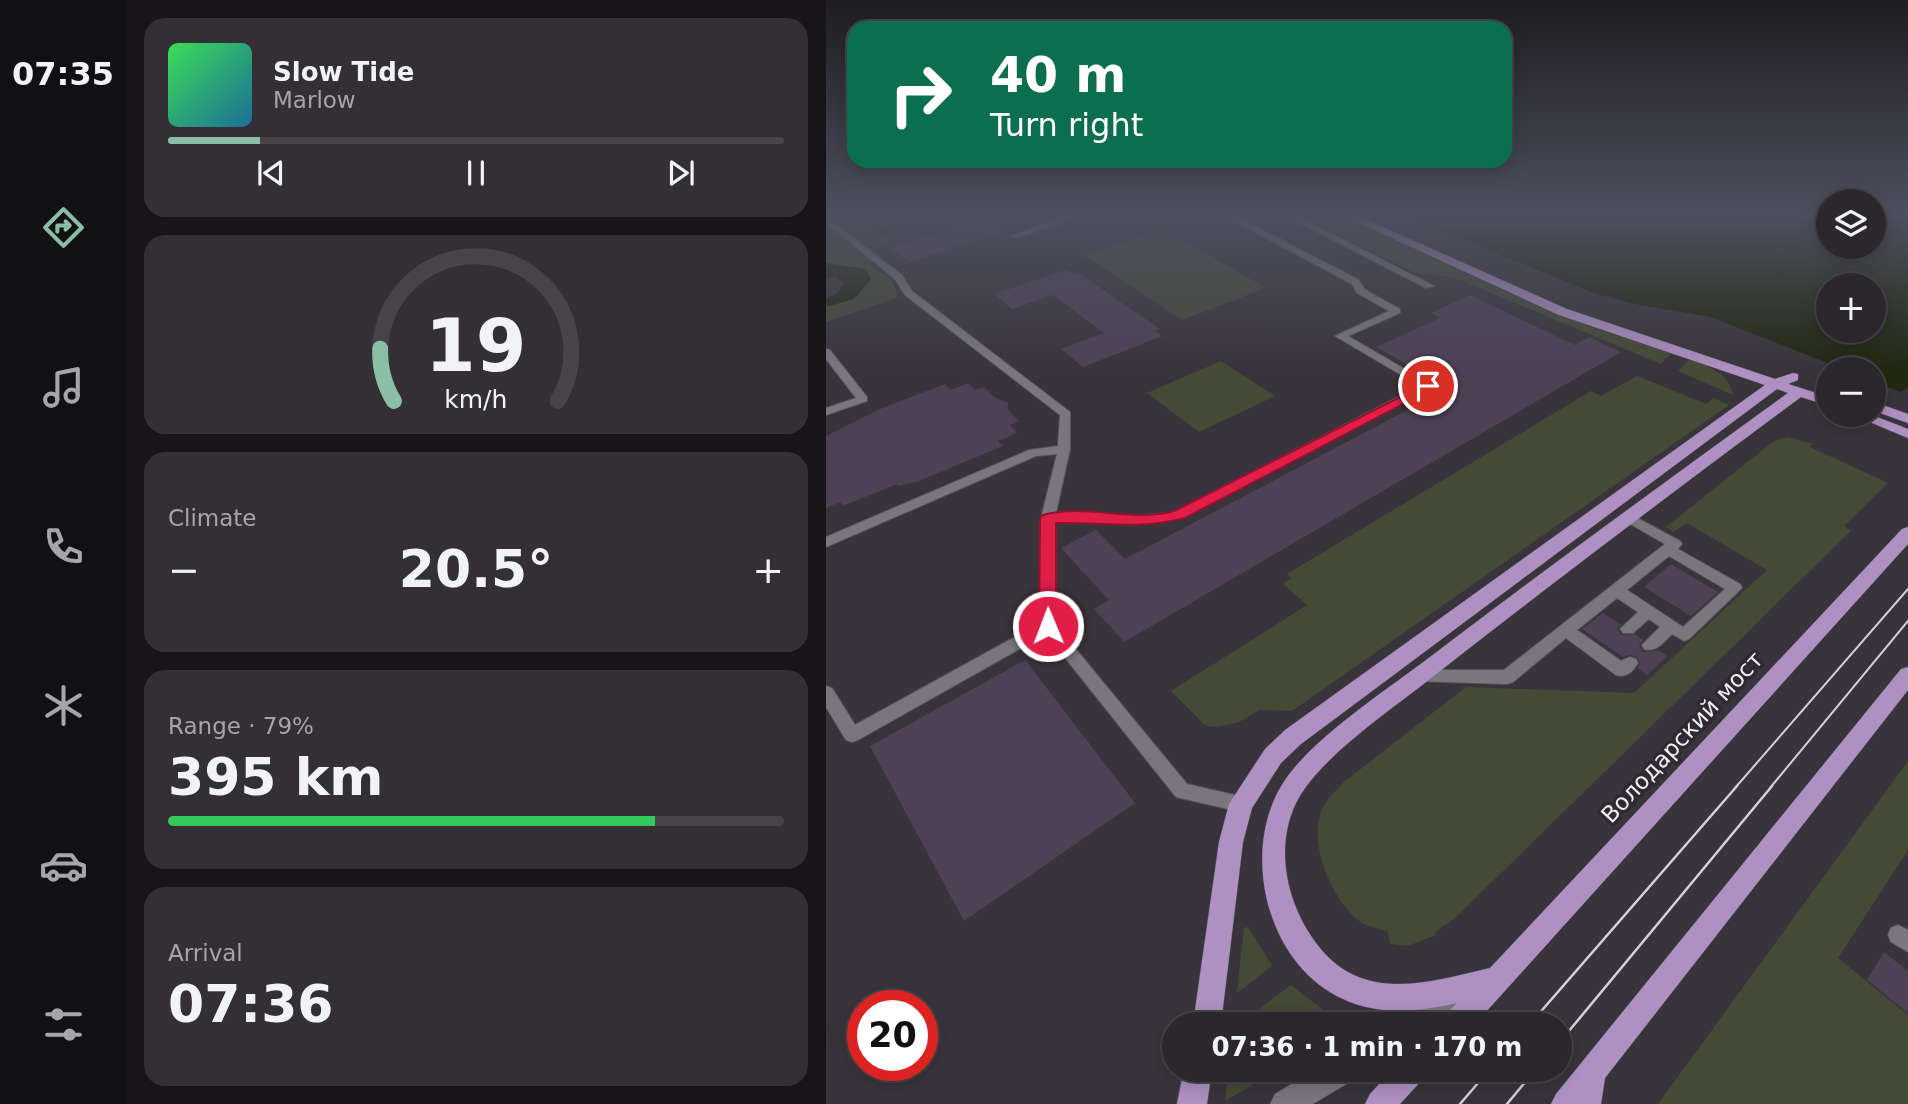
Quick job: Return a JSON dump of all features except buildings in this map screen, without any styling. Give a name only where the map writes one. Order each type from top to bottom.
[{"type":"main road","points":[[1464,268],[1563,312],[1790,384],[1816,387]]},
{"type":"main road","points":[[1483,268],[1593,313],[1790,384],[1816,396]]},
{"type":"main road","points":[[1498,979],[1422,997],[1370,998],[1328,978],[1303,948],[1280,906],[1273,867],[1275,835],[1284,802],[1299,778],[1319,756],[1419,676],[1630,518],[1790,384]]},
{"type":"main road","points":[[1209,1012],[1231,842],[1241,804],[1273,756],[1293,737],[1790,384]]},
{"type":"main road","points":[[1886,411],[1908,419]]},
{"type":"main road","points":[[1886,425],[1908,434]]},
{"type":"main road","name":"Володарский мост","points":[[1467,1012],[1908,533]]},
{"type":"main road","points":[[1566,1104],[1908,675]]},
{"type":"main road","points":[[1586,1104],[1592,1070]]},
{"type":"main road","points":[[1192,1104],[1196,1082]]},
{"type":"main road","points":[[1380,1104],[1401,1082]]},
{"type":"street","points":[[1442,1012],[1498,979]]},
{"type":"street","points":[[1285,1104],[1323,1082]]},
{"type":"lane","points":[[887,268],[899,277],[908,293],[1066,414],[1064,449],[1048,518],[1048,626],[1182,790],[1241,804]]},
{"type":"lane","points":[[1048,518],[1097,517],[1138,522],[1160,520],[1180,514],[1428,386],[1340,336],[1397,311],[1360,291],[1356,282],[1332,268]]},
{"type":"lane","points":[[1388,268],[1429,286]]},
{"type":"lane","points":[[826,352],[863,398],[826,412]]},
{"type":"lane","points":[[826,542],[1028,455],[1064,449]]},
{"type":"lane","points":[[1419,676],[1507,677],[1675,544],[1630,518]]},
{"type":"lane","points":[[1617,590],[1684,635],[1735,588],[1668,549]]},
{"type":"lane","points":[[1628,629],[1649,611]]},
{"type":"lane","points":[[826,693],[852,735],[1048,626]]},
{"type":"lane","points":[[1650,645],[1671,626]]},
{"type":"lane","points":[[1566,630],[1603,650],[1622,670],[1630,663]]},
{"type":"shaded area","points":[[826,268],[856,268],[866,269],[871,280],[854,299],[829,306],[826,299],[839,292],[843,283],[837,277],[826,278]]},
{"type":"shaded area","points":[[855,268],[874,268],[892,280],[898,297],[826,322],[826,304],[829,306],[865,269]]},
{"type":"shaded area","points":[[1103,268],[1231,268],[1266,288],[1182,320]]},
{"type":"shaded area","points":[[1404,268],[1453,268],[1588,326],[1671,353],[1661,364],[1455,278],[1413,272]]},
{"type":"shaded area","points":[[1531,268],[1908,268],[1908,387],[1901,392],[1886,386],[1886,357],[1816,358],[1711,317],[1640,305],[1596,294]]},
{"type":"shaded area","points":[[1690,359],[1722,376],[1731,387],[1733,395],[1678,371]]},
{"type":"shaded area","points":[[1221,361],[1275,396],[1199,432],[1147,393]]},
{"type":"shaded area","points":[[1637,376],[1706,404],[1714,398],[1729,405],[1292,711],[1259,710],[1239,722],[1218,727],[1206,726],[1171,691],[1307,605],[1283,584],[1292,578],[1287,574],[1591,391],[1601,396]]},
{"type":"shaded area","points":[[1788,437],[1812,444],[1810,447],[1888,483],[1844,526],[1851,531],[1454,919],[1435,932],[1436,935],[1408,946],[1390,944],[1388,932],[1362,923],[1333,888],[1321,857],[1318,825],[1321,812],[1334,792],[1466,687],[1634,693],[1767,570],[1687,523],[1673,532],[1666,527],[1774,441]]},
{"type":"shaded area","points":[[1908,761],[1908,850],[1838,958],[1908,1015],[1908,1104],[1658,1104]]},
{"type":"shaded area","points":[[1248,927],[1272,966],[1237,993],[1244,928]]},
{"type":"shaded area","points":[[1291,985],[1326,1012],[1255,1012]]},
{"type":"shaded area","points":[[1227,1082],[1258,1082],[1225,1101]]},
{"type":"tram line","points":[[1735,788],[1908,589]]},
{"type":"tram line","points":[[1770,788],[1908,621]]},
{"type":"tram line","points":[[1540,1012],[1737,786]]},
{"type":"tram line","points":[[1572,1027],[1772,786]]},
{"type":"tram line","points":[[1460,1104],[1479,1082]]},
{"type":"tram line","points":[[1507,1104],[1525,1082]]},
{"type":"route","points":[[1048,626],[1048,518],[1097,517],[1138,522],[1160,520],[1180,514],[1428,386]]}]
